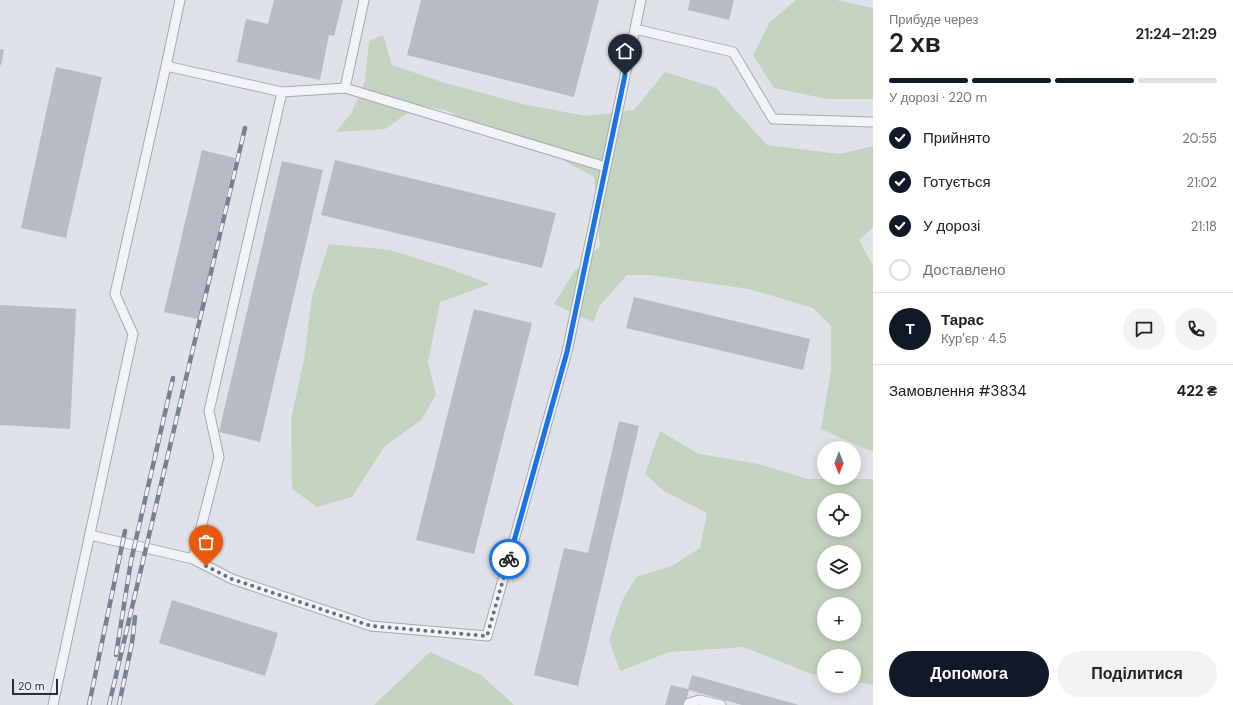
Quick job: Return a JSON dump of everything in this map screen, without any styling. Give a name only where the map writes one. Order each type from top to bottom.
[{"type":"lane","points":[[53,705],[133,334],[115,294],[180,0]]},
{"type":"lane","points":[[345,88],[364,0]]},
{"type":"lane","points":[[90,535],[193,559],[232,579],[371,626],[487,636],[567,352],[641,0]]},
{"type":"lane","points":[[635,29],[733,52],[773,119],[873,122]]},
{"type":"lane","points":[[166,66],[282,92],[345,88],[606,167]]},
{"type":"lane","points":[[193,559],[219,457],[209,410],[282,92]]},
{"type":"lane","points":[[688,705],[688,703],[699,700],[721,705]]},
{"type":"green space","points":[[796,0],[836,0],[873,8],[873,99],[827,99],[774,88],[753,55],[769,23]]},
{"type":"green space","points":[[383,35],[392,65],[445,83],[527,105],[586,116],[634,110],[665,72],[716,88],[767,145],[840,154],[873,146],[873,227],[859,240],[873,266],[873,452],[861,447],[861,441],[848,441],[821,429],[831,370],[831,326],[813,308],[749,289],[650,275],[627,275],[600,305],[593,322],[554,304],[574,272],[600,246],[594,177],[561,159],[504,142],[448,111],[419,105],[385,129],[336,132],[352,112],[365,81],[369,41]]},
{"type":"green space","points":[[329,244],[390,250],[448,268],[490,284],[440,302],[428,362],[436,395],[421,420],[384,447],[352,497],[317,507],[292,489],[291,420],[304,359],[312,296]]},
{"type":"green space","points":[[660,431],[699,454],[758,464],[808,479],[817,479],[817,485],[861,485],[861,479],[873,479],[873,685],[861,683],[861,649],[817,649],[817,675],[744,647],[669,652],[620,671],[609,640],[622,601],[636,577],[672,566],[700,548],[707,513],[664,491],[645,474]]},
{"type":"green space","points":[[430,652],[481,675],[514,705],[374,705]]},
{"type":"building","points":[[274,0],[343,0],[334,36],[329,35],[320,80],[237,62],[246,19],[268,24]]},
{"type":"building","points":[[421,0],[599,0],[574,97],[407,55]]},
{"type":"building","points":[[690,0],[734,0],[729,20],[688,10]]},
{"type":"building","points":[[0,49],[4,50],[1,65],[0,65]]},
{"type":"building","points":[[56,67],[102,77],[66,238],[21,228]]},
{"type":"building","points":[[202,150],[235,158],[198,319],[164,312]]},
{"type":"building","points":[[335,160],[556,213],[542,268],[321,215]]},
{"type":"building","points":[[282,161],[323,170],[260,442],[219,432]]},
{"type":"building","points":[[634,297],[810,339],[803,370],[626,328]]},
{"type":"building","points":[[0,305],[76,309],[70,429],[0,425]]},
{"type":"building","points":[[474,309],[532,323],[474,554],[416,540]]},
{"type":"building","points":[[619,421],[639,426],[578,686],[534,675],[564,548],[588,553]]},
{"type":"building","points":[[172,600],[278,633],[265,676],[159,643]]},
{"type":"building","points":[[692,675],[799,705],[742,705],[689,690],[685,705],[665,705],[671,685],[688,689]]},
{"type":"railway","points":[[109,705],[245,128]]},
{"type":"railway","points":[[116,655],[131,561],[173,378]]},
{"type":"railway","points":[[89,705],[125,531]]},
{"type":"railway","points":[[119,705],[132,643],[135,617]]},
{"type":"way so far","points":[[206,566],[232,579],[371,626],[487,636],[509,559]]},
{"type":"route","points":[[509,559],[567,352],[625,75]]}]
